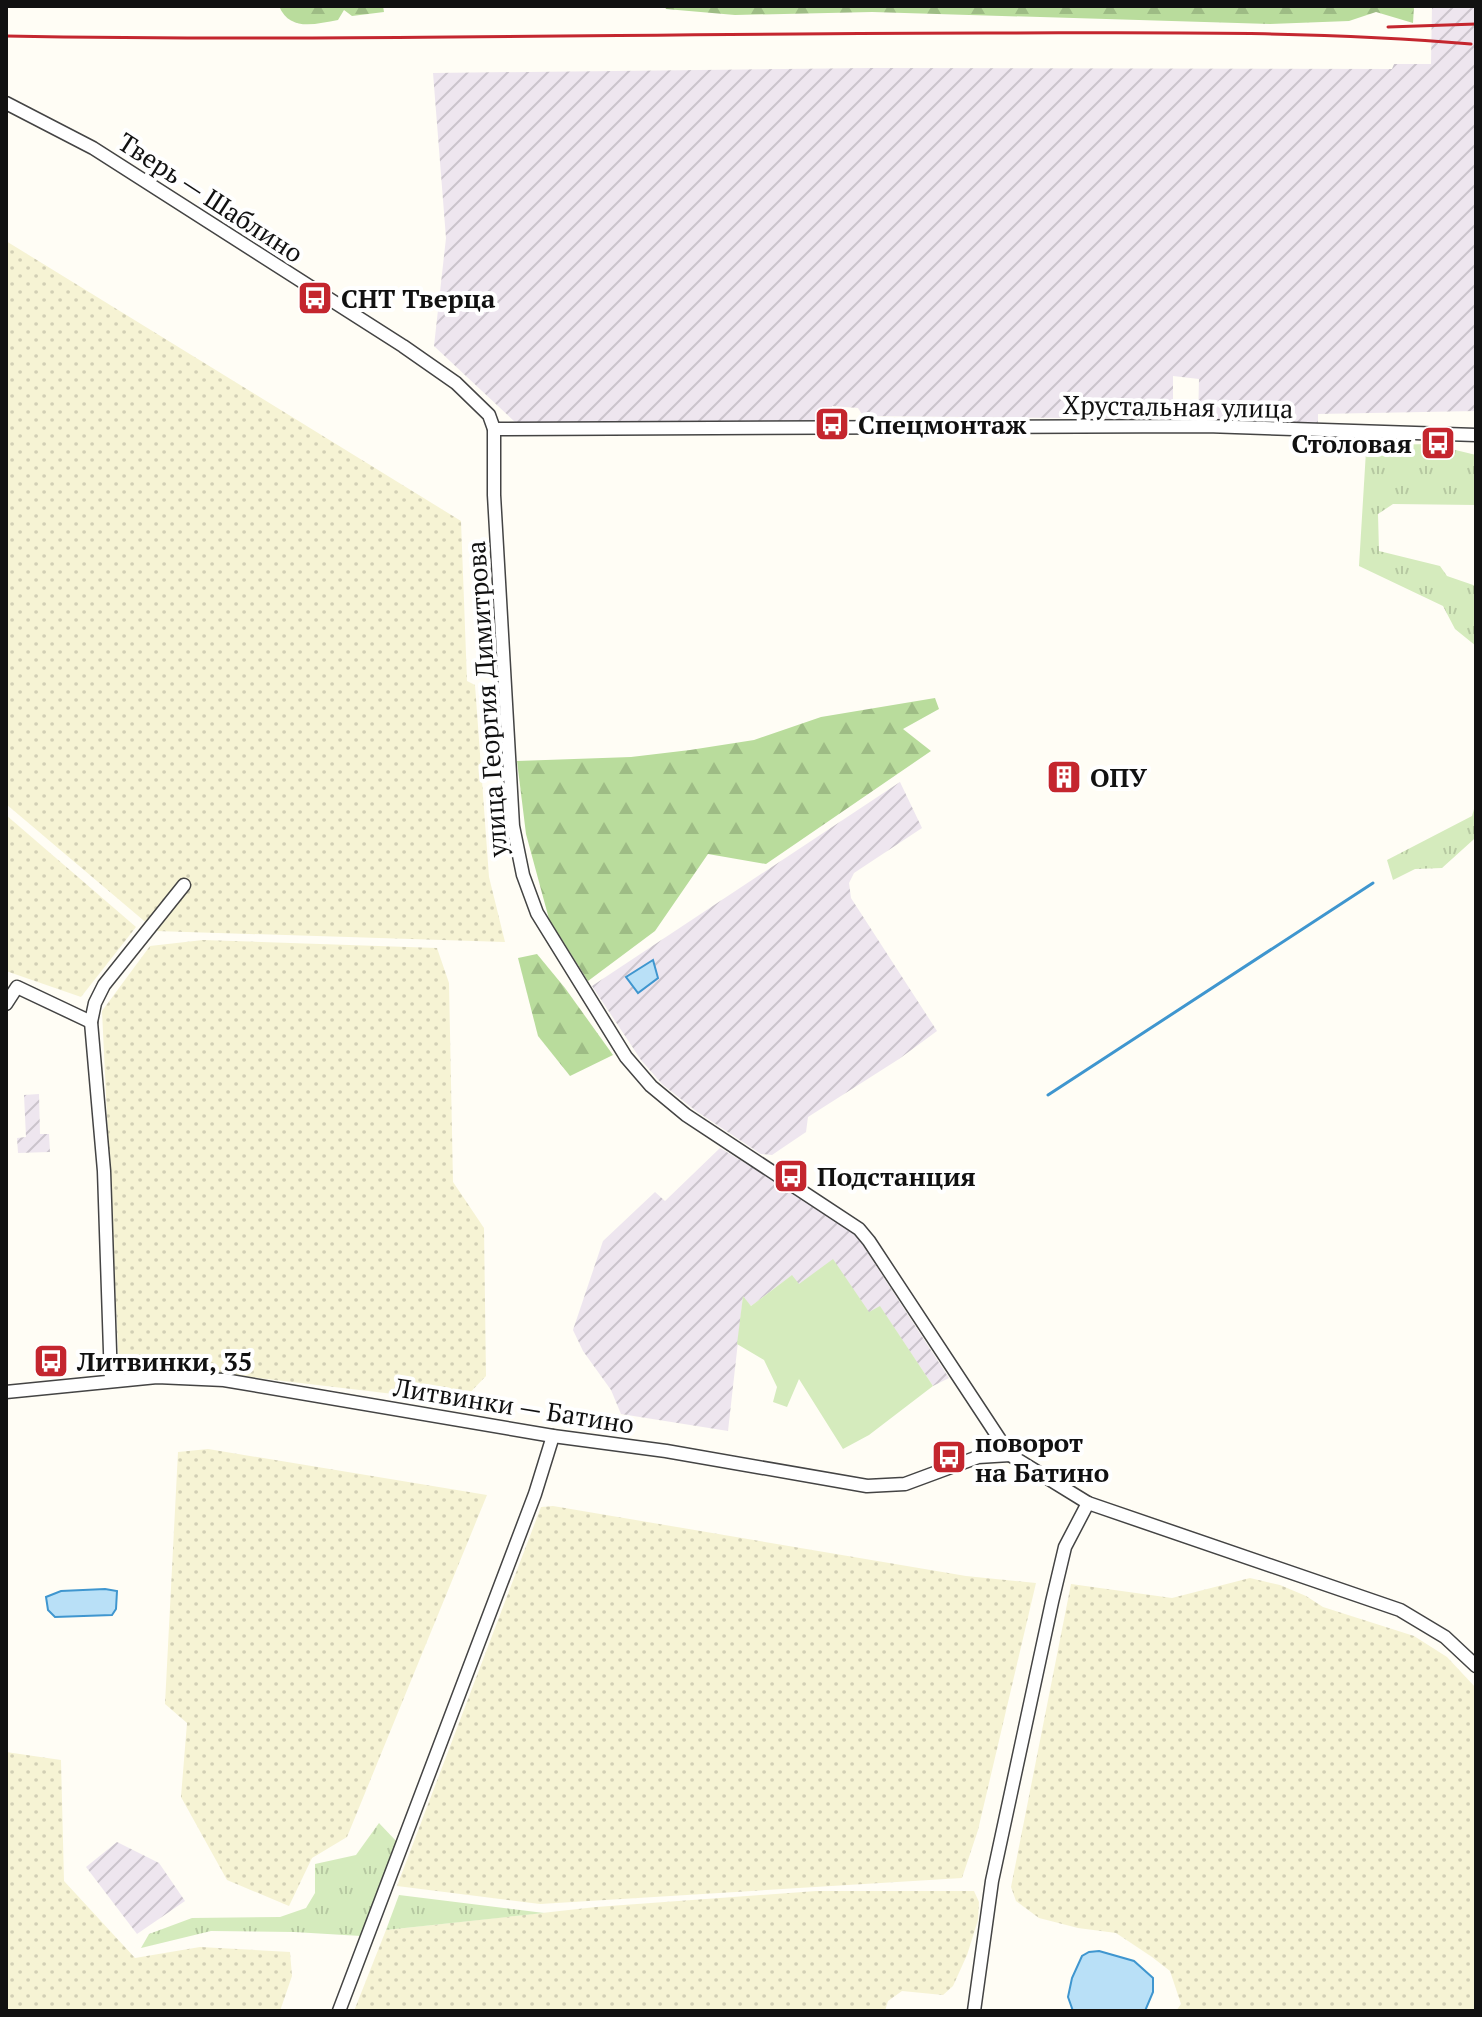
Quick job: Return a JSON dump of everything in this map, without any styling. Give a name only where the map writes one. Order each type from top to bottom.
[{"type":"street","name":"Тверь — Шаблино","points":[[6,103],[93,148],[403,346],[470,394],[491,418],[494,429]]},
{"type":"street","name":"Хрустальная улица","points":[[494,429],[1206,426],[1476,435]]},
{"type":"street","name":"улица Георгия Димитрова","points":[[494,429],[494,495],[513,826],[523,875],[542,922],[626,1057],[651,1086],[686,1115],[859,1229],[1010,1455],[1088,1503],[1391,1606],[1436,1631],[1476,1666]]},
{"type":"street","points":[[111,1381],[104,1171],[91,1022],[95,1003],[104,985],[184,885]]},
{"type":"street","points":[[6,1004],[17,987],[91,1022]]},
{"type":"street","name":"Литвинки — Батино","points":[[6,1392],[169,1377],[224,1380],[872,1487],[905,1484],[984,1455],[1010,1455]]},
{"type":"street","points":[[339,2011],[535,1494],[553,1436]]},
{"type":"street","points":[[974,2011],[992,1881],[1052,1602],[1065,1547],[1088,1503]]},
{"type":"shaded area","points":[[1432,6],[1476,6],[1476,411],[1318,414],[1318,423],[1198,421],[1199,379],[1173,376],[1173,419],[863,416],[858,408],[832,406],[831,422],[515,422],[434,346],[446,238],[433,73],[870,68],[1392,69],[1394,64],[1431,64]]},
{"type":"shaded area","points":[[6,241],[461,521],[467,681],[475,685],[489,877],[505,942],[156,931],[6,804]]},
{"type":"shaded area","points":[[900,782],[922,828],[854,873],[849,883],[851,898],[937,1031],[808,1117],[806,1132],[772,1155],[761,1154],[696,1111],[662,1084],[641,1060],[592,986]]},
{"type":"shaded area","points":[[6,815],[136,927],[81,997],[6,971]]},
{"type":"shaded area","points":[[203,940],[437,948],[449,983],[453,1182],[484,1228],[486,1376],[461,1402],[217,1373],[119,1367],[102,1011],[150,946]]},
{"type":"shaded area","points":[[39,1094],[40,1134],[49,1134],[50,1152],[18,1153],[17,1138],[26,1137],[24,1095]]},
{"type":"shaded area","points":[[720,1148],[829,1213],[858,1238],[949,1378],[933,1386],[880,1307],[870,1313],[798,1285],[791,1276],[751,1306],[743,1297],[728,1431],[621,1414],[611,1390],[583,1351],[573,1330],[603,1241],[655,1192],[665,1201]]},
{"type":"shaded area","points":[[208,1449],[487,1495],[347,1837],[312,1858],[289,1906],[227,1880],[181,1797],[187,1723],[165,1704],[178,1452]]},
{"type":"shaded area","points":[[553,1506],[966,1576],[1036,1583],[978,1830],[962,1878],[540,1904],[397,1886],[541,1507]]},
{"type":"shaded area","points":[[1250,1578],[1280,1585],[1323,1607],[1414,1636],[1447,1657],[1476,1688],[1476,2011],[1176,2011],[1181,2004],[1170,1971],[1152,1957],[1116,1933],[1039,1918],[1016,1901],[1011,1887],[1071,1584],[1172,1598]]},
{"type":"shaded area","points":[[6,1752],[61,1760],[64,1881],[135,1958],[200,1947],[290,1952],[292,1976],[280,2011],[6,2011]]},
{"type":"shaded area","points":[[117,1842],[159,1863],[185,1901],[137,1934],[86,1867]]},
{"type":"shaded area","points":[[816,1891],[974,1891],[979,1902],[978,1920],[953,1986],[943,1995],[902,1991],[888,2001],[885,2011],[354,2011],[386,1930],[596,1907]]},
{"type":"green space","points":[[279,6],[383,6],[384,12],[352,16],[344,10],[338,20],[304,24],[290,20]]},
{"type":"green space","points":[[664,6],[1414,6],[1413,23],[1376,12],[1349,21],[1270,24],[872,12],[735,15],[666,9]]},
{"type":"green space","points":[[1431,444],[1476,455],[1476,505],[1393,504],[1378,514],[1379,551],[1440,566],[1447,576],[1476,586],[1476,646],[1455,629],[1443,606],[1359,566],[1366,451],[1377,445]]},
{"type":"green space","points":[[935,698],[939,709],[903,729],[931,751],[766,864],[708,854],[655,931],[588,981],[549,919],[526,834],[517,761],[631,757],[690,750],[754,740],[821,717]]},
{"type":"green space","points":[[1476,802],[1476,837],[1473,840],[1442,868],[1415,869],[1393,880],[1387,860],[1472,816]]},
{"type":"green space","points":[[537,954],[613,1055],[570,1076],[538,1036],[518,958]]},
{"type":"green space","points":[[833,1259],[869,1312],[880,1306],[933,1386],[869,1435],[843,1449],[799,1379],[787,1407],[773,1402],[777,1387],[764,1360],[737,1344],[743,1296],[751,1306],[792,1275],[799,1284]]},
{"type":"green space","points":[[379,1823],[397,1842],[361,1936],[211,1931],[141,1948],[149,1934],[192,1918],[280,1917],[306,1908],[315,1893],[315,1864],[356,1855]]},
{"type":"green space","points":[[399,1895],[544,1913],[386,1930]]},
{"type":"water","points":[[653,960],[658,978],[638,993],[626,977]]},
{"type":"water","points":[[61,1591],[117,1591],[116,1609],[112,1615],[55,1617],[48,1610],[46,1597]]},
{"type":"water","points":[[1099,1951],[1134,1961],[1153,1978],[1153,1992],[1145,2011],[1073,2011],[1068,1997],[1072,1978],[1082,1956]]},
{"type":"waterway","points":[[1048,1095],[1373,883]]},
{"type":"railway","points":[[1388,27],[1476,24]]},
{"type":"railway","points":[[6,36],[251,38],[1168,33],[1350,36],[1471,44]]},
{"type":"place","name":"СНТ Тверца","points":[[315,298]]},
{"type":"place","name":"Спецмонтаж","points":[[832,424]]},
{"type":"place","name":"Столовая","points":[[1438,443]]},
{"type":"place","name":"ОПУ","points":[[1064,777]]},
{"type":"place","name":"Подстанция","points":[[791,1176]]},
{"type":"place","name":"Литвинки, 35","points":[[51,1361]]},
{"type":"place","name":"поворот на Батино","points":[[949,1457]]}]
